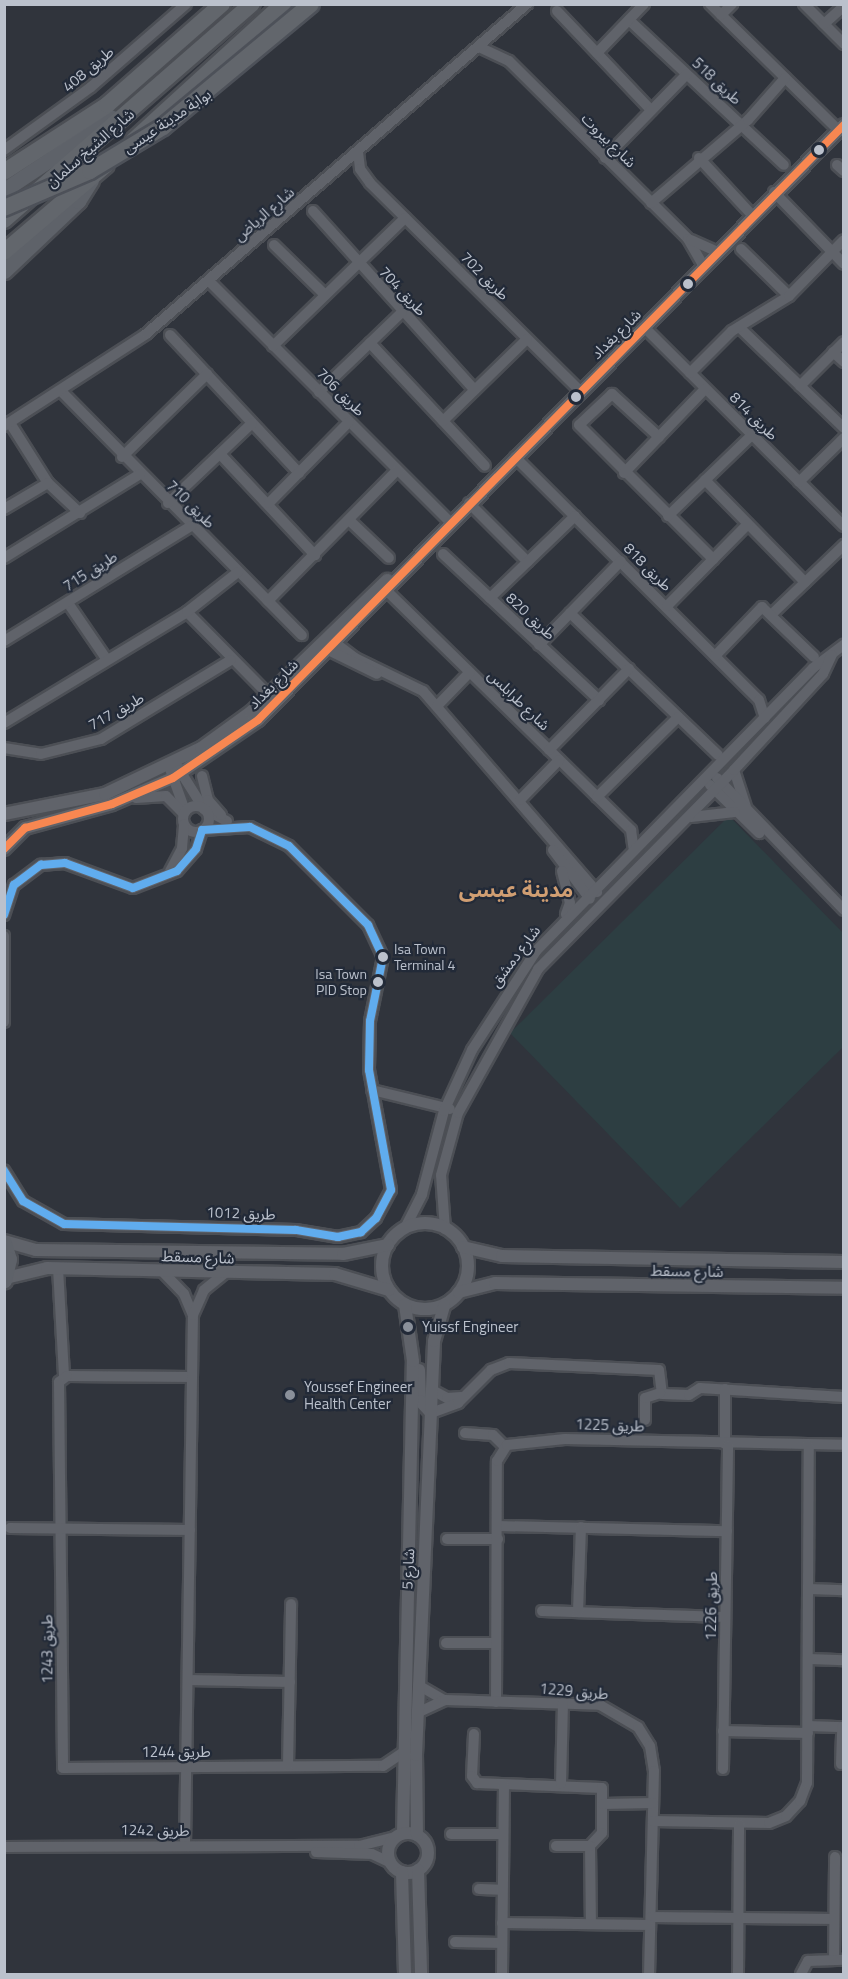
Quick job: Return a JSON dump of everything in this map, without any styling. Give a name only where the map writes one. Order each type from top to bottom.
[{"type":"main road","points":[[4,172],[107,105],[222,4]]},
{"type":"main road","name":"شارع الشيخ سلمان","points":[[4,220],[175,75],[252,4]]},
{"type":"main road","name":"شارع الشيخ سلمان","points":[[4,252],[91,179],[283,4]]},
{"type":"main road","name":"بوابة مدينة عيسى","points":[[4,208],[90,171],[163,127],[311,4]]},
{"type":"main road","name":"شارع الشيخ سلمان","points":[[4,190],[175,75]]},
{"type":"main road","name":"شارع الشيخ سلمان","points":[[4,271],[78,201],[91,179]]},
{"type":"main road","points":[[4,1242],[5,1279]]},
{"type":"street","name":"طريق 408","points":[[4,150],[91,87],[186,4]]},
{"type":"street","name":"شارع الرياض","points":[[7,424],[124,351],[210,282],[527,4]]},
{"type":"street","points":[[597,53],[644,4]]},
{"type":"street","points":[[710,4],[785,78],[841,127]]},
{"type":"street","points":[[721,15],[732,4]]},
{"type":"street","points":[[809,6],[843,44]]},
{"type":"street","points":[[824,24],[843,6]]},
{"type":"street","points":[[557,11],[651,110]]},
{"type":"street","name":"طريق 518","points":[[629,20],[784,165]]},
{"type":"street","name":"شارع بيروت","points":[[495,33],[509,61],[688,239],[704,267]]},
{"type":"street","name":"شارع بيروت","points":[[479,47],[509,61]]},
{"type":"street","points":[[605,158],[687,74]]},
{"type":"street","points":[[651,203],[740,124],[785,78]]},
{"type":"street","name":"شارع بغداد","points":[[4,814],[105,794],[208,758],[258,720],[327,644],[704,267],[751,214],[841,127]]},
{"type":"street","name":"طريق 702","points":[[358,152],[360,169],[369,183],[580,391]]},
{"type":"street","points":[[699,158],[751,214]]},
{"type":"street","name":"طريق 702","points":[[339,169],[369,183]]},
{"type":"street","points":[[774,192],[843,264]]},
{"type":"street","name":"طريق 704","points":[[313,211],[356,256],[357,264],[475,390]]},
{"type":"street","points":[[273,346],[405,218]]},
{"type":"street","name":"شارع بيروت","points":[[688,239],[718,252]]},
{"type":"street","points":[[690,374],[739,327],[789,296],[833,253],[843,240]]},
{"type":"street","points":[[274,245],[325,295]]},
{"type":"street","points":[[741,249],[789,296]]},
{"type":"street","name":"طريق 706","points":[[210,282],[450,522]]},
{"type":"street","points":[[319,392],[402,312]]},
{"type":"street","name":"طريق 814","points":[[644,327],[843,525]]},
{"type":"street","points":[[739,327],[843,428]]},
{"type":"street","points":[[170,335],[299,473]]},
{"type":"street","points":[[443,421],[527,339]]},
{"type":"street","points":[[800,386],[843,342]]},
{"type":"street","points":[[370,343],[485,466]]},
{"type":"street","points":[[833,352],[843,362]]},
{"type":"street","points":[[122,456],[207,374]]},
{"type":"street","points":[[624,473],[705,389]]},
{"type":"street","name":"طريق 710","points":[[61,391],[168,503],[302,635]]},
{"type":"street","points":[[659,437],[616,396],[607,396],[580,423],[580,431],[713,559]]},
{"type":"street","points":[[269,503],[349,422]]},
{"type":"street","points":[[168,503],[252,423]]},
{"type":"street","points":[[7,424],[48,483],[80,513]]},
{"type":"street","points":[[668,516],[752,435]]},
{"type":"street","points":[[799,482],[843,438]]},
{"type":"street","points":[[220,454],[269,503],[315,555]]},
{"type":"street","name":"طريق 818","points":[[515,458],[667,606],[759,700],[765,718]]},
{"type":"street","points":[[268,601],[397,470]]},
{"type":"street","points":[[4,558],[140,474]]},
{"type":"street","points":[[705,480],[805,582]]},
{"type":"street","points":[[4,509],[48,483]]},
{"type":"street","points":[[469,503],[528,562]]},
{"type":"street","points":[[490,598],[575,516]]},
{"type":"street","points":[[349,520],[389,558]]},
{"type":"street","points":[[667,606],[747,524]]},
{"type":"street","name":"طريق 715","points":[[4,641],[191,526]]},
{"type":"street","points":[[772,614],[843,545]]},
{"type":"street","name":"طريق 820","points":[[443,554],[599,700]]},
{"type":"street","points":[[539,645],[621,561]]},
{"type":"street","name":"شارع بغداد","points":[[4,849],[25,828],[112,804],[175,770],[238,723],[387,591],[410,563]]},
{"type":"street","points":[[4,723],[187,612],[238,572]]},
{"type":"street","name":"شارع طرابلس","points":[[387,591],[631,830]]},
{"type":"street","points":[[68,603],[107,660]]},
{"type":"street","points":[[715,656],[759,609],[764,607],[814,657]]},
{"type":"street","points":[[187,612],[231,660],[263,689]]},
{"type":"street","name":"طريق 820","points":[[570,613],[718,754]]},
{"type":"street","points":[[327,644],[374,674],[395,675],[437,706],[520,800],[590,892]]},
{"type":"street","name":"شارع دمشق","points":[[446,1229],[441,1175],[452,1132],[478,1071],[538,969],[600,902],[686,820],[765,718],[840,650]]},
{"type":"street","name":"شارع دمشق","points":[[405,1228],[422,1194],[447,1105],[495,1008],[564,918],[653,832],[714,782],[734,770],[823,674],[840,650]]},
{"type":"street","name":"طريق 717","points":[[4,748],[41,754],[101,739],[231,660]]},
{"type":"street","points":[[549,750],[629,669]]},
{"type":"street","points":[[437,706],[470,672]]},
{"type":"street","points":[[759,700],[780,703]]},
{"type":"street","points":[[597,797],[678,717]]},
{"type":"street","points":[[199,795],[208,758]]},
{"type":"street","points":[[520,800],[560,760]]},
{"type":"street","points":[[4,915],[14,885],[41,865],[65,863],[122,887],[164,878],[188,861],[209,820],[199,795],[175,770]]},
{"type":"street","points":[[164,878],[178,859],[184,816],[175,770]]},
{"type":"street","points":[[734,770],[752,816]]},
{"type":"street","points":[[202,776],[208,800],[232,823]]},
{"type":"street","points":[[714,782],[735,812],[783,851]]},
{"type":"street","points":[[714,782],[752,816],[783,851],[843,910]]},
{"type":"street","points":[[112,804],[158,794],[174,800],[184,816],[202,830]]},
{"type":"street","points":[[184,816],[204,809],[232,823]]},
{"type":"street","points":[[686,820],[709,811],[735,812]]},
{"type":"street","name":"طريق 1012","points":[[4,1170],[23,1201],[64,1224],[296,1230],[338,1237],[361,1232],[389,1199],[392,1178],[372,1090],[370,1032],[383,957],[379,945],[368,925],[289,846],[264,831],[232,823],[202,830]]},
{"type":"street","points":[[634,850],[631,830],[653,832]]},
{"type":"street","points":[[543,831],[557,857],[570,903],[564,918]]},
{"type":"street","points":[[557,857],[600,902]]},
{"type":"street","points":[[4,936],[4,1022]]},
{"type":"street","points":[[372,1090],[390,1097],[429,1105],[447,1105],[452,1132]]},
{"type":"street","points":[[375,1104],[390,1097]]},
{"type":"street","points":[[429,1105],[441,1121]]},
{"type":"street","points":[[426,1223],[446,1229],[463,1247],[467,1270],[459,1292],[444,1305],[429,1309],[405,1305],[389,1290],[382,1268],[388,1245],[405,1228],[426,1223]]},
{"type":"street","name":"شارع مسقط","points":[[4,1242],[36,1250],[343,1254],[388,1245]]},
{"type":"street","name":"شارع مسقط","points":[[463,1247],[502,1256],[843,1262]]},
{"type":"street","name":"شارع مسقط","points":[[5,1279],[58,1268],[335,1274],[389,1290]]},
{"type":"street","name":"طريق 1243","points":[[58,1268],[64,1377],[58,1385],[62,1530],[63,1768]]},
{"type":"street","points":[[162,1271],[184,1294],[193,1315]]},
{"type":"street","points":[[185,1845],[193,1315],[204,1290],[225,1273]]},
{"type":"street","name":"شارع مسقط","points":[[459,1292],[495,1283],[843,1288]]},
{"type":"street","name":"شارع 5","points":[[399,1835],[404,1780],[413,1361],[405,1305]]},
{"type":"street","name":"شارع 5","points":[[417,1835],[417,1713],[432,1390],[436,1325],[444,1305]]},
{"type":"street","points":[[413,1361],[420,1374],[420,1401],[431,1413],[469,1393],[490,1370],[509,1363],[659,1370],[660,1393]]},
{"type":"street","points":[[64,1377],[192,1377]]},
{"type":"street","points":[[645,1420],[645,1398],[660,1393],[726,1389],[843,1397]]},
{"type":"street","name":"طريق 1226","points":[[723,1769],[727,1532],[726,1389]]},
{"type":"street","points":[[432,1390],[453,1400],[469,1393]]},
{"type":"street","points":[[465,1433],[493,1435],[505,1447],[497,1461],[495,1702]]},
{"type":"street","name":"طريق 1225","points":[[505,1447],[517,1440],[565,1439],[843,1445]]},
{"type":"street","points":[[653,1821],[770,1823],[786,1816],[800,1801],[807,1783],[809,1446]]},
{"type":"street","points":[[498,1526],[727,1532]]},
{"type":"street","points":[[578,1612],[581,1527]]},
{"type":"street","points":[[10,1528],[190,1530]]},
{"type":"street","points":[[447,1539],[498,1539]]},
{"type":"street","points":[[809,1589],[843,1590]]},
{"type":"street","points":[[288,1766],[291,1604]]},
{"type":"street","points":[[542,1611],[725,1617]]},
{"type":"street","points":[[446,1643],[496,1644]]},
{"type":"street","points":[[809,1659],[843,1660]]},
{"type":"street","points":[[188,1680],[290,1682]]},
{"type":"street","name":"طريق 1229","points":[[418,1685],[445,1700],[563,1703],[611,1707],[638,1726],[653,1759],[649,1974]]},
{"type":"street","name":"طريق 1229","points":[[417,1713],[445,1700]]},
{"type":"street","points":[[561,1784],[563,1703]]},
{"type":"street","points":[[723,1731],[808,1730],[843,1726],[841,1764]]},
{"type":"street","points":[[474,1734],[473,1779],[504,1785],[598,1785],[603,1804],[602,1833],[590,1846],[591,1924]]},
{"type":"street","points":[[404,1752],[383,1766],[404,1780]]},
{"type":"street","name":"طريق 1244","points":[[63,1768],[383,1766]]},
{"type":"street","points":[[504,1785],[502,1974],[508,1974]]},
{"type":"street","points":[[603,1804],[653,1803]]},
{"type":"street","points":[[738,1974],[739,1824]]},
{"type":"street","points":[[451,1834],[503,1834]]},
{"type":"street","points":[[405,1974],[402,1872],[391,1863],[388,1850],[399,1835],[417,1835],[427,1855],[418,1869],[421,1974]]},
{"type":"street","name":"طريق 1242","points":[[7,1845],[298,1847],[369,1845],[399,1835]]},
{"type":"street","points":[[556,1846],[590,1846]]},
{"type":"street","name":"طريق 1242","points":[[298,1847],[378,1855],[391,1863]]},
{"type":"street","points":[[801,1971],[808,1961],[839,1960],[835,1857]]},
{"type":"street","points":[[402,1872],[418,1869]]},
{"type":"street","points":[[479,1889],[502,1890]]},
{"type":"street","points":[[502,1923],[591,1924],[837,1911]]},
{"type":"street","points":[[455,1942],[502,1943]]},
{"type":"shaded area","points":[[729,816],[843,933],[843,1047],[680,1208],[510,1033]]},
{"type":"transit line","points":[[4,849],[25,828],[112,804],[173,778],[258,720],[844,125]]},
{"type":"transit line","points":[[4,915],[14,885],[41,865],[65,863],[133,888],[177,871],[196,849],[202,830],[250,827],[289,846],[368,925],[383,957],[370,1021],[369,1070],[391,1190],[376,1218],[361,1232],[338,1237],[296,1230],[64,1224],[23,1201],[4,1170]]},
{"type":"place","name":"Isa Town Terminal 4","points":[[383,957]]},
{"type":"place","name":"Isa Town PID Stop","points":[[378,982]]},
{"type":"place","name":"Yuissf Engineer","points":[[408,1327]]},
{"type":"place","name":"Youssef Engineer Health Center","points":[[290,1395]]},
{"type":"district","name":"مدينة عيسى","points":[[516,889]]}]
